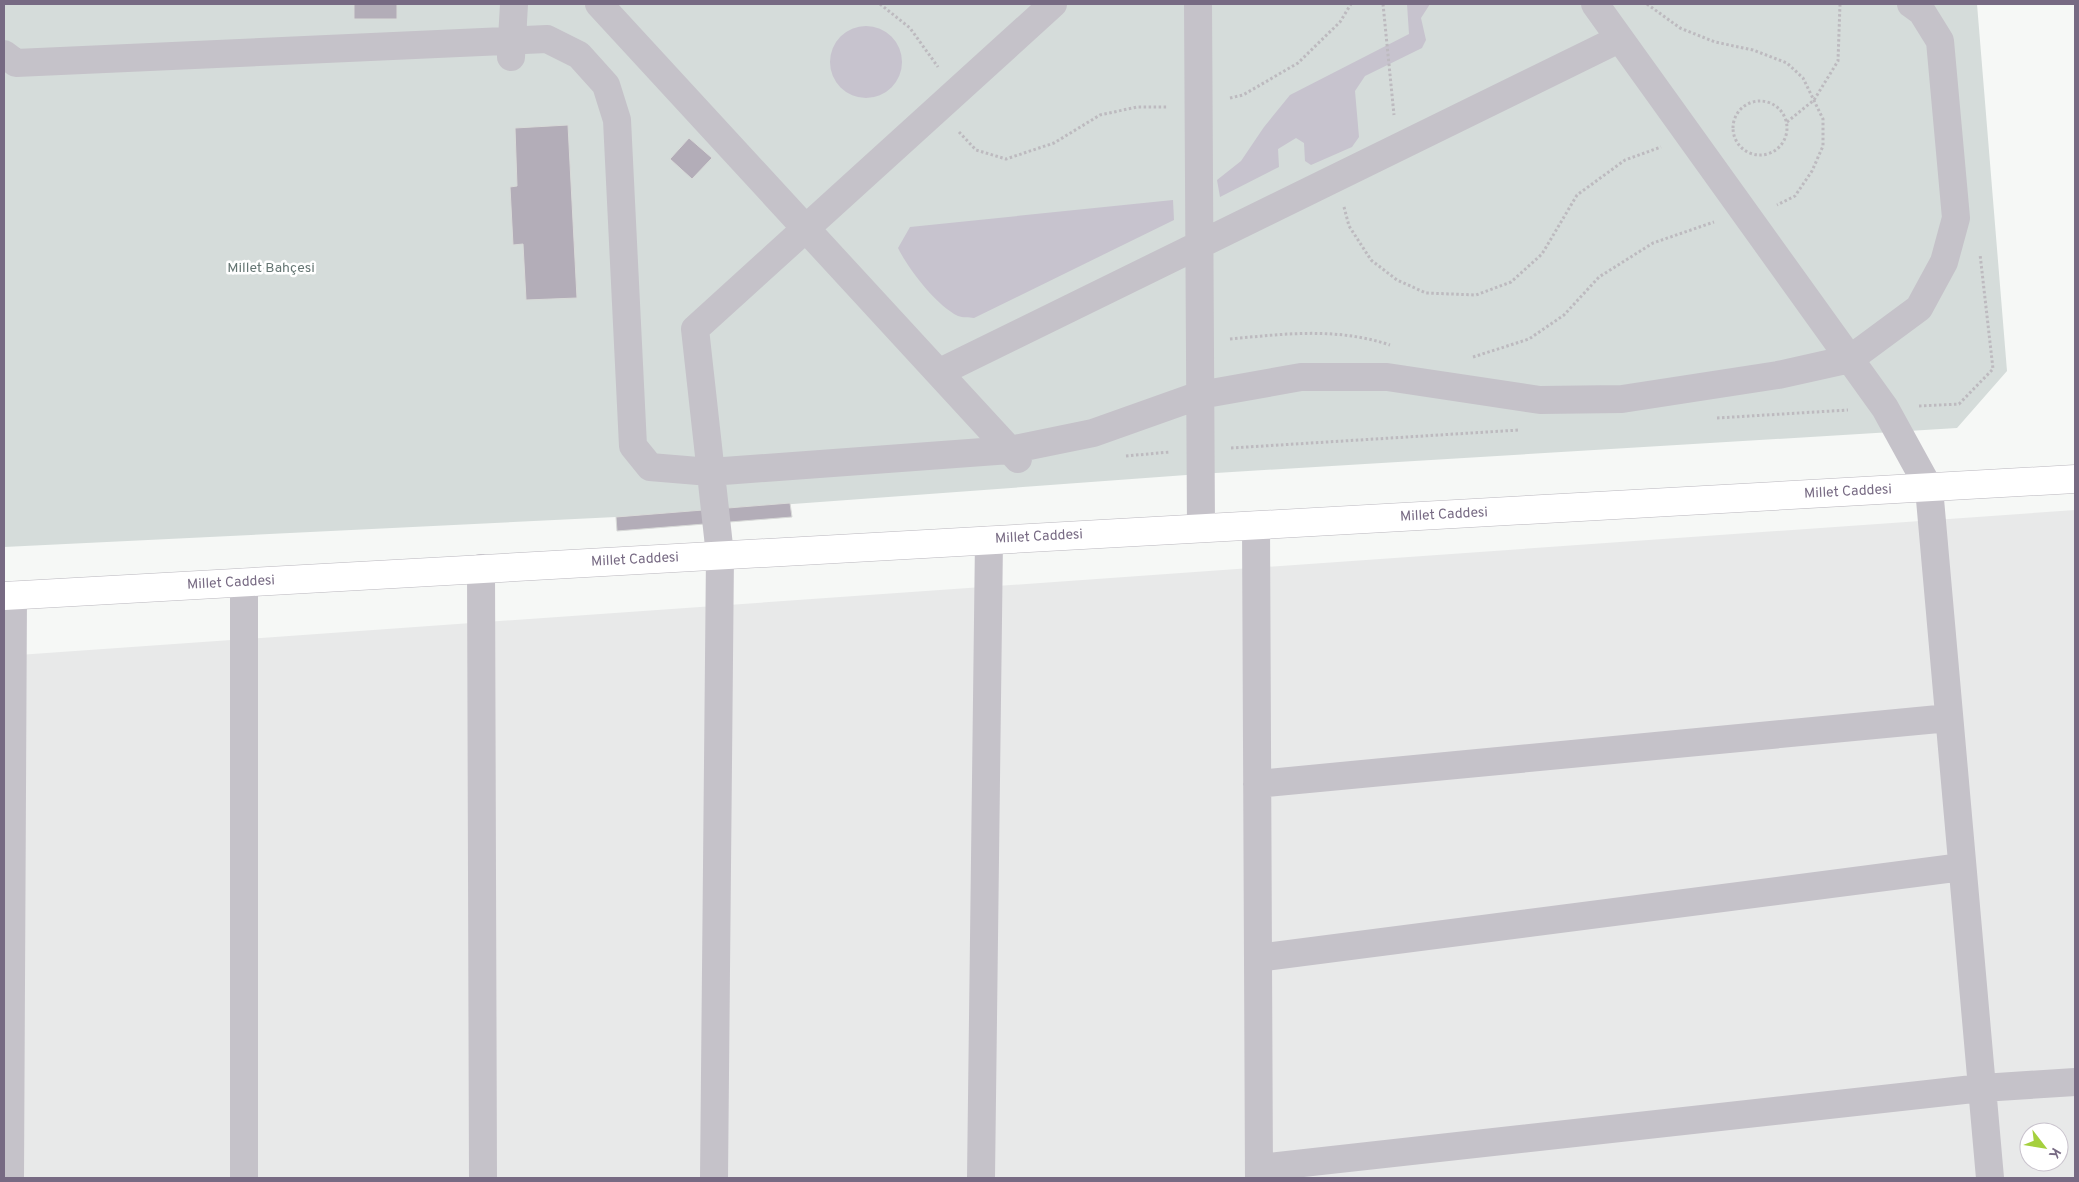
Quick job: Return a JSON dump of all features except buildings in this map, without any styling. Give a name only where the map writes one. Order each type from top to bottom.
[{"type":"main road","name":"Millet Caddesi","points":[[8,595],[2075,479]]},
{"type":"street","points":[[512,49],[514,4]]},
{"type":"street","points":[[598,4],[805,230],[940,372],[1017,458]]},
{"type":"street","points":[[714,1178],[720,555],[695,329],[1053,4]]},
{"type":"street","points":[[1198,4],[1201,528]]},
{"type":"street","points":[[1595,4],[1885,408],[1929,488],[1990,1178]]},
{"type":"street","points":[[4,54],[16,63],[512,49],[546,39],[579,55],[606,85],[617,120],[634,446],[650,467],[710,472],[1017,458],[1200,395],[1301,378],[1387,377],[1540,400],[1622,399],[1778,375],[1850,359],[1919,308],[1944,262],[1956,218],[1940,40],[1922,12],[1911,4]]},
{"type":"street","points":[[940,372],[1620,39]]},
{"type":"street","points":[[1256,525],[1259,1173],[1982,1088],[2075,1082]]},
{"type":"street","points":[[981,1178],[989,540]]},
{"type":"street","points":[[481,568],[483,1178]]},
{"type":"street","points":[[244,582],[244,1178]]},
{"type":"street","points":[[8,595],[10,1178]]},
{"type":"street","points":[[1257,784],[1949,718]]},
{"type":"street","points":[[1258,958],[1962,867]]},
{"type":"path","points":[[880,4],[910,28],[947,101],[976,150],[1006,159],[1054,143],[1100,114],[1137,107],[1198,106],[1243,95],[1298,63],[1340,22],[1351,4]]},
{"type":"path","points":[[1383,4],[1397,148]]},
{"type":"path","points":[[1465,357],[1475,357],[1528,339],[1564,315],[1599,277],[1653,243],[1710,223],[1749,219],[1795,196],[1812,171],[1823,146],[1823,119],[1803,78],[1787,63],[1753,50],[1715,42],[1680,28],[1647,4]]},
{"type":"path","points":[[1787,122],[1814,100],[1838,61],[1840,4]]},
{"type":"path","points":[[1755,101],[1765,101],[1776,105],[1783,112],[1787,122],[1787,133],[1783,143],[1776,151],[1766,155],[1755,155],[1746,151],[1735,138],[1733,123],[1737,113],[1745,105],[1755,101]]},
{"type":"path","points":[[1337,177],[1349,226],[1371,260],[1397,280],[1426,293],[1476,295],[1512,282],[1542,254],[1577,195],[1625,160],[1667,145],[1698,148],[1735,138]]},
{"type":"path","points":[[1200,342],[1290,334],[1338,333],[1391,345]]},
{"type":"shaded area","points":[[1407,4],[1430,4],[1421,18],[1426,40],[1422,48],[1365,76],[1355,91],[1359,137],[1352,147],[1311,165],[1305,161],[1304,143],[1296,138],[1278,149],[1279,167],[1220,197],[1217,180],[1241,161],[1264,127],[1290,95],[1409,34]]},
{"type":"shaded area","points":[[866,26],[886,32],[896,42],[902,62],[896,82],[886,92],[866,98],[846,92],[836,82],[830,62],[836,42],[846,32]]},
{"type":"shaded area","points":[[1173,200],[1174,220],[974,318],[958,316],[941,304],[916,276],[898,248],[910,227]]},
{"type":"shaded area","points":[[2075,510],[2075,1178],[4,1178],[4,656]]},
{"type":"green space","name":"Millet Bahçesi","points":[[4,4],[1977,4],[2007,371],[1957,428],[1200,474],[616,517],[4,547]]}]
